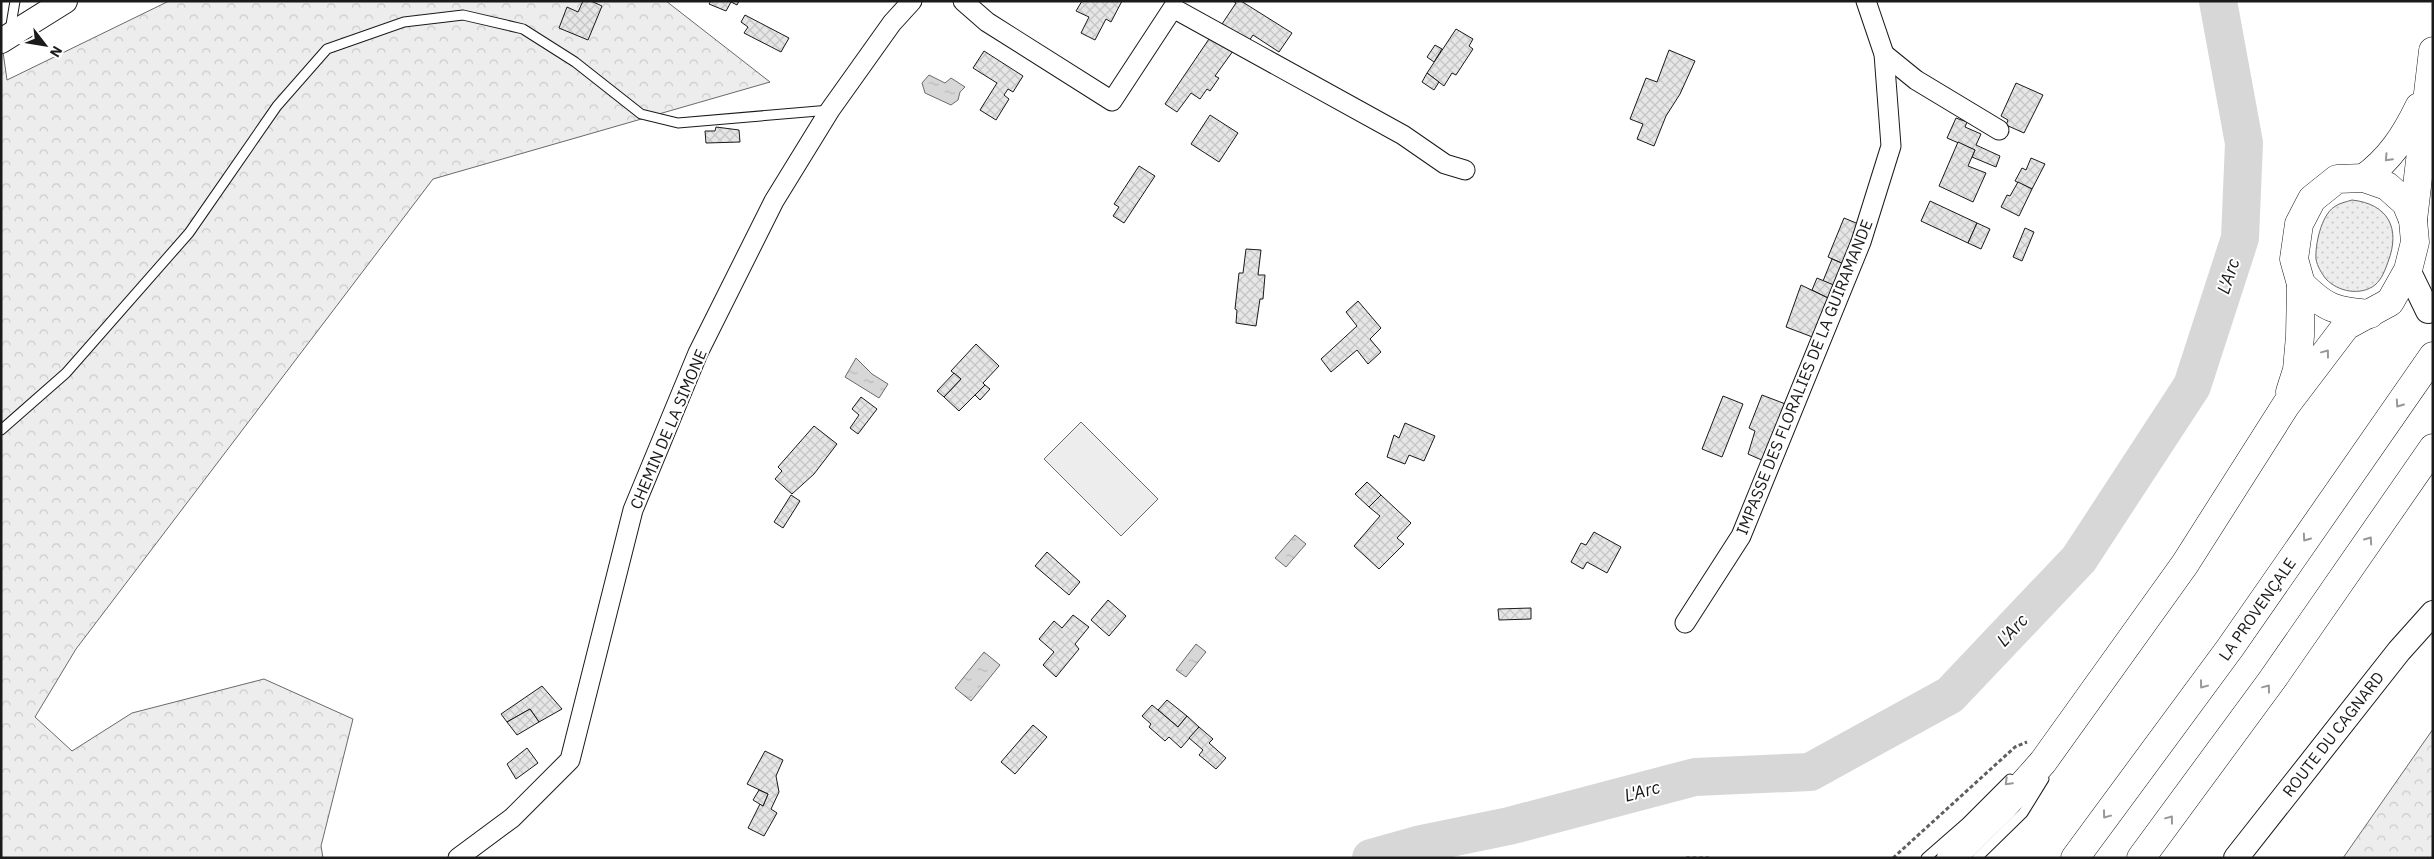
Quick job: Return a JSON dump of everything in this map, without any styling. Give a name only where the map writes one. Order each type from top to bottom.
[{"type":"main road","points":[[1951,858],[2003,807],[2042,762],[2185,564],[2286,405],[2346,326],[2380,308],[2408,270],[2414,242],[2413,140],[2427,91],[2433,51]]},
{"type":"main road","points":[[2364,178],[2413,140]]},
{"type":"main road","points":[[2286,405],[2298,370],[2301,284],[2294,259],[2299,224],[2312,199],[2338,180],[2364,178],[2387,186],[2406,203],[2413,220]]},
{"type":"main road","points":[[2301,284],[2320,304],[2343,312],[2380,308]]},
{"type":"main road","name":"LA PROVENÇALE","points":[[2074,858],[2230,648],[2430,360]]},
{"type":"main road","points":[[2141,858],[2272,680],[2433,448]]},
{"type":"street","points":[[5,39],[65,1]]},
{"type":"street","name":"CHEMIN DE LA SIMONE","points":[[458,858],[512,818],[570,760],[633,510],[702,345],[774,201],[830,110],[892,23],[912,1]]},
{"type":"street","points":[[963,1],[987,22],[1112,101],[1173,8],[1403,135],[1445,164],[1465,170]]},
{"type":"street","name":"IMPASSE DES FLORALIES DE LA GUIRAMANDE","points":[[1685,623],[1741,536],[1861,242],[1891,146],[1884,54],[1866,1]]},
{"type":"street","points":[[1884,54],[1916,80],[1999,130]]},
{"type":"street","points":[[2408,270],[2431,313]]},
{"type":"street","points":[[2380,308],[2406,303],[2431,313]]},
{"type":"street","name":"ROUTE DU CAGNARD","points":[[2236,858],[2399,651],[2433,613]]},
{"type":"lane","points":[[5,39],[15,1]]},
{"type":"lane","points":[[1,430],[66,373],[189,233],[277,106],[327,49],[404,22],[463,14],[523,29],[575,62],[641,114],[678,122],[830,110]]},
{"type":"lane","points":[[2040,750],[2068,724]]},
{"type":"lane","points":[[1977,858],[2023,813],[2050,770],[2068,724]]},
{"type":"lane","points":[[1926,858],[1966,823],[2019,770]]},
{"type":"path","points":[[1893,858],[2015,747],[2033,739]]},
{"type":"path","points":[[1686,858],[1709,858]]},
{"type":"green space","points":[[169,1],[666,1],[770,82],[433,179],[76,649],[35,717],[72,751],[132,713],[264,679],[353,719],[321,846],[323,858],[1,858],[1,38],[7,80]]},
{"type":"green space","points":[[2352,200],[2364,202],[2383,212],[2392,228],[2392,250],[2383,274],[2375,285],[2363,291],[2343,290],[2331,283],[2321,272],[2316,259],[2322,224],[2329,211],[2340,204]]},
{"type":"green space","points":[[2433,729],[2433,858],[2343,858]]},
{"type":"shaded area","points":[[1081,422],[1158,499],[1121,536],[1044,459]]},
{"type":"water","points":[[929,75],[945,83],[951,78],[965,87],[960,92],[958,100],[951,105],[925,93],[922,83]]},
{"type":"water","points":[[856,358],[872,374],[888,384],[879,398],[845,377]]},
{"type":"water","points":[[1295,535],[1306,544],[1286,567],[1275,558]]},
{"type":"water","points":[[1196,644],[1206,652],[1186,677],[1176,670]]},
{"type":"water","points":[[984,652],[1000,665],[971,701],[955,688]]},
{"type":"building","points":[[583,1],[591,1],[602,6],[588,40],[559,28],[567,7],[578,12]]},
{"type":"building","points":[[711,1],[739,1],[737,5],[731,2],[726,11],[709,4]]},
{"type":"building","points":[[1082,1],[1122,1],[1111,22],[1106,19],[1095,40],[1081,33],[1089,17],[1076,11]]},
{"type":"building","points":[[1233,1],[1241,1],[1292,33],[1279,52],[1253,35],[1249,41],[1222,24],[1236,3]]},
{"type":"building","points":[[745,15],[789,38],[781,52],[744,33],[748,27],[741,22]]},
{"type":"building","points":[[1456,29],[1473,39],[1469,46],[1473,49],[1456,75],[1452,73],[1444,86],[1427,73]]},
{"type":"building","points":[[1211,36],[1233,51],[1215,76],[1219,78],[1210,91],[1207,89],[1200,99],[1191,93],[1177,112],[1165,104]]},
{"type":"building","points":[[1435,45],[1442,49],[1434,62],[1427,57]]},
{"type":"building","points":[[1669,50],[1695,61],[1680,94],[1666,116],[1654,146],[1637,139],[1643,124],[1630,119],[1646,78],[1657,82]]},
{"type":"building","points":[[984,51],[1023,76],[1013,92],[1008,89],[1004,95],[1009,99],[996,120],[980,110],[997,83],[973,68]]},
{"type":"building","points":[[1427,73],[1439,82],[1434,90],[1422,82]]},
{"type":"building","points":[[2016,83],[2043,95],[2024,133],[2006,125],[2008,120],[2001,116]]},
{"type":"building","points":[[1210,115],[1238,133],[1219,162],[1191,144]]},
{"type":"building","points":[[1956,118],[1967,122],[1965,127],[1981,134],[1976,145],[2000,156],[1996,167],[1972,157],[1975,150],[1947,138]]},
{"type":"building","points":[[716,127],[739,130],[740,142],[706,143],[705,131],[715,131]]},
{"type":"building","points":[[1958,142],[1975,150],[1968,166],[1986,173],[1973,202],[1939,186]]},
{"type":"building","points":[[2031,158],[2045,164],[2032,189],[2015,181],[2022,168],[2026,170]]},
{"type":"building","points":[[1139,166],[1155,176],[1124,223],[1113,216],[1119,207],[1114,204]]},
{"type":"building","points":[[2018,182],[2032,189],[2019,216],[2001,207],[2007,195],[2010,196]]},
{"type":"building","points":[[1930,201],[1977,223],[1968,243],[1921,221]]},
{"type":"building","points":[[1844,218],[1861,225],[1844,264],[1828,257]]},
{"type":"building","points":[[1977,223],[1990,229],[1981,249],[1968,243]]},
{"type":"building","points":[[2025,228],[2034,232],[2022,261],[2013,257]]},
{"type":"building","points":[[1246,249],[1261,250],[1258,275],[1265,275],[1263,299],[1260,299],[1256,326],[1236,323],[1237,310],[1235,309],[1239,273],[1243,273]]},
{"type":"building","points":[[1832,259],[1846,265],[1836,286],[1823,281]]},
{"type":"building","points":[[1817,278],[1836,286],[1830,299],[1812,290]]},
{"type":"building","points":[[1801,285],[1830,299],[1815,338],[1786,327]]},
{"type":"building","points":[[1358,301],[1381,328],[1370,339],[1381,352],[1368,364],[1357,350],[1331,372],[1321,359],[1357,326],[1346,312]]},
{"type":"building","points":[[976,344],[999,366],[983,383],[985,385],[959,411],[944,397],[961,379],[951,371]]},
{"type":"building","points":[[954,373],[961,379],[944,397],[937,391]]},
{"type":"building","points":[[985,385],[990,389],[980,400],[975,395]]},
{"type":"building","points":[[1762,395],[1788,405],[1764,461],[1748,454],[1755,431],[1749,428]]},
{"type":"building","points":[[1723,396],[1743,404],[1722,457],[1702,449]]},
{"type":"building","points":[[861,397],[877,409],[858,434],[850,428],[859,415],[852,409]]},
{"type":"building","points":[[1405,423],[1435,436],[1424,461],[1409,455],[1405,464],[1387,457],[1394,435],[1399,438]]},
{"type":"building","points":[[814,426],[837,444],[814,474],[792,494],[775,479],[782,471],[778,467]]},
{"type":"building","points":[[1367,482],[1381,495],[1369,507],[1355,494]]},
{"type":"building","points":[[791,495],[800,501],[783,528],[774,522]]},
{"type":"building","points":[[1381,495],[1411,523],[1397,538],[1404,544],[1379,569],[1354,546],[1380,516],[1369,507]]},
{"type":"building","points":[[1594,532],[1621,547],[1607,573],[1587,562],[1583,569],[1571,562],[1581,543],[1586,545]]},
{"type":"building","points":[[1047,552],[1080,582],[1069,595],[1035,566]]},
{"type":"building","points":[[1108,600],[1126,616],[1109,636],[1091,620]]},
{"type":"building","points":[[1531,608],[1531,619],[1499,620],[1498,609]]},
{"type":"building","points":[[1073,615],[1089,627],[1075,644],[1079,649],[1056,677],[1043,665],[1054,652],[1039,639],[1054,621],[1062,628]]},
{"type":"building","points":[[542,686],[562,709],[539,722],[530,709],[507,722],[501,714]]},
{"type":"building","points":[[1167,700],[1187,716],[1178,727],[1158,710]]},
{"type":"building","points":[[1152,705],[1178,727],[1187,716],[1199,727],[1181,748],[1169,737],[1165,741],[1149,727],[1151,724],[1142,716]]},
{"type":"building","points":[[530,709],[539,722],[517,735],[507,722]]},
{"type":"building","points":[[1033,725],[1047,737],[1015,774],[1001,762]]},
{"type":"building","points":[[1199,727],[1213,739],[1209,743],[1226,758],[1216,769],[1199,755],[1203,750],[1189,738]]},
{"type":"building","points":[[527,748],[538,763],[516,779],[507,764]]},
{"type":"building","points":[[765,751],[783,760],[776,776],[779,792],[771,809],[777,813],[764,836],[748,828],[760,804],[763,806],[768,794],[747,784]]},
{"type":"building","points":[[759,790],[768,794],[763,806],[753,800]]},
{"type":"waterway","name":"L'Arc","points":[[1371,858],[1421,844],[1509,826],[1695,777],[1810,772],[1950,695],[2079,559],[2192,386],[2240,238],[2244,143],[2218,1]]}]
